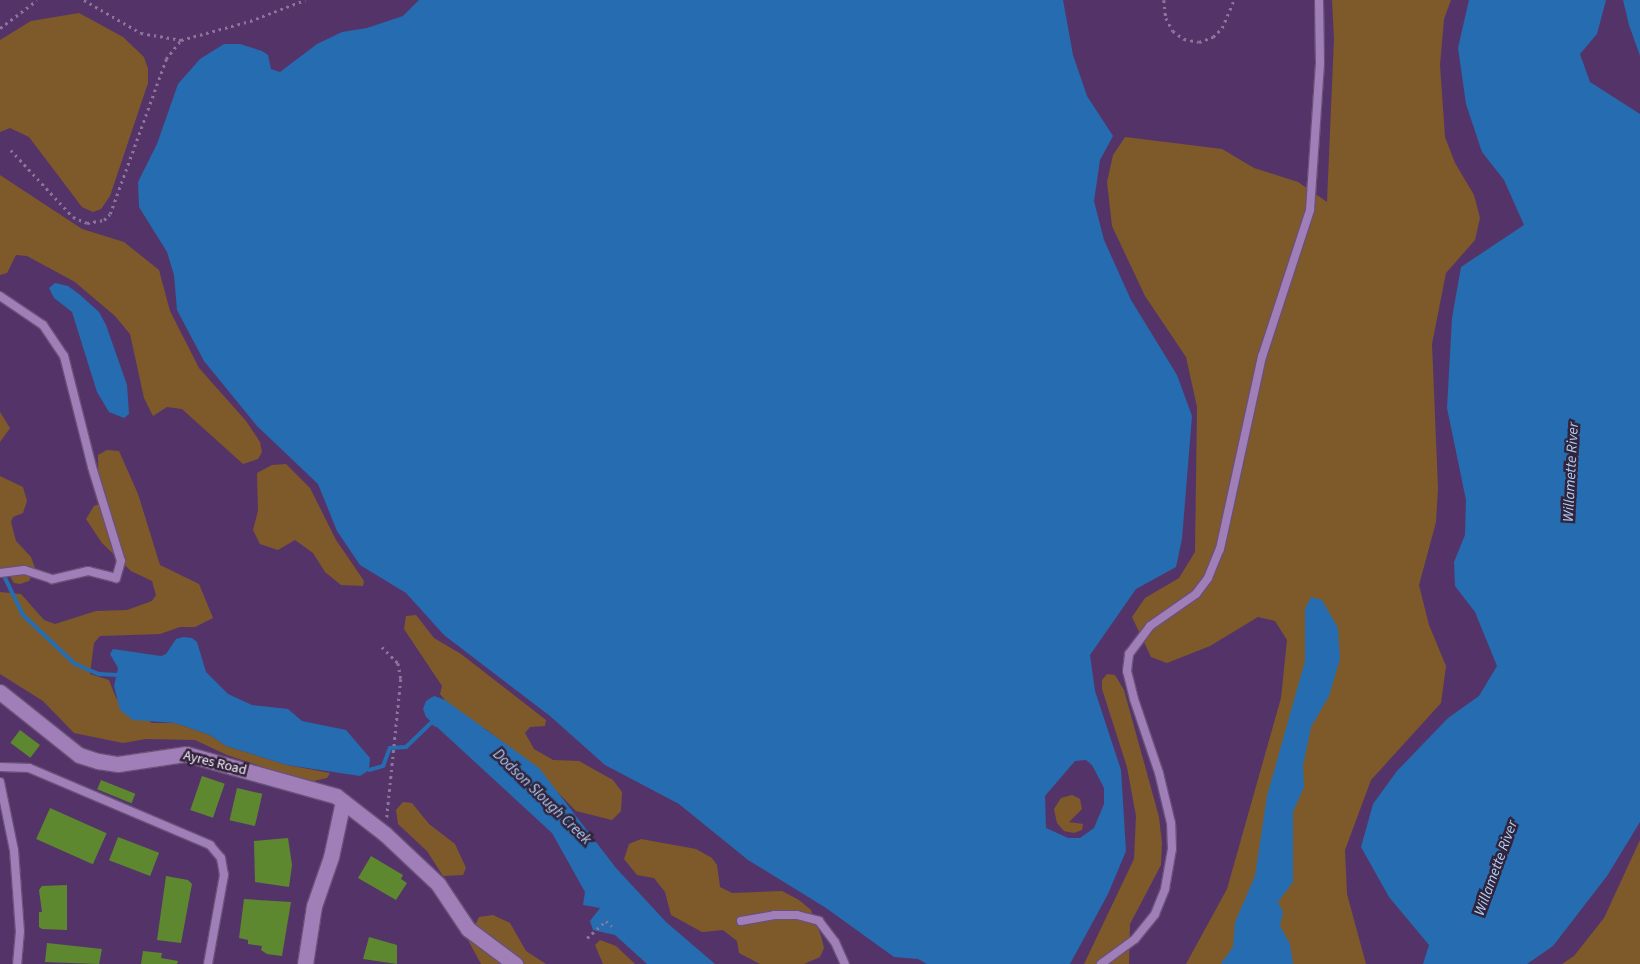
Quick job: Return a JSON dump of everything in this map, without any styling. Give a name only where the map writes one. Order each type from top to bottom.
[{"type":"street","name":"Ayres Road","points":[[0,692],[79,755],[98,761],[118,764],[186,754],[336,796],[385,834],[438,884],[468,929],[515,964]]},
{"type":"street","points":[[305,964],[314,906],[330,857],[343,801]]},
{"type":"lane","points":[[1101,964],[1135,939],[1155,914],[1165,889],[1172,850],[1171,824],[1159,773],[1134,699],[1127,671],[1129,654],[1150,626],[1196,594],[1208,578],[1220,549],[1262,357],[1310,210],[1320,63],[1318,0]]},
{"type":"lane","points":[[0,296],[43,325],[64,356],[92,467],[121,561],[116,578],[88,571],[52,579],[18,570],[0,573]]},
{"type":"lane","points":[[0,767],[29,768],[210,845],[221,858],[224,875],[208,964]]},
{"type":"lane","points":[[0,782],[14,850],[20,931],[17,964]]},
{"type":"lane","points":[[741,921],[774,915],[797,915],[819,921],[835,942],[845,964]]},
{"type":"path","points":[[0,28],[37,0]]},
{"type":"path","points":[[84,0],[142,33],[181,40],[250,21],[306,0]]},
{"type":"path","points":[[1164,0],[1166,18],[1173,32],[1184,39],[1199,42],[1213,37],[1222,28],[1234,0]]},
{"type":"path","points":[[11,150],[73,217],[88,223],[104,220],[110,214],[166,59],[181,40]]},
{"type":"path","points":[[382,647],[398,663],[401,685],[385,834]]},
{"type":"path","points":[[586,938],[606,921],[612,926]]},
{"type":"shaded area","points":[[1332,0],[1451,0],[1444,19],[1440,65],[1445,137],[1455,163],[1474,195],[1480,218],[1475,240],[1446,273],[1432,344],[1438,488],[1436,522],[1419,585],[1429,625],[1446,666],[1441,703],[1371,780],[1345,850],[1347,894],[1366,964],[1186,964],[1227,889],[1281,698],[1287,640],[1275,621],[1258,617],[1210,646],[1167,663],[1151,657],[1132,617],[1145,598],[1179,578],[1195,552],[1197,407],[1186,357],[1145,296],[1112,226],[1107,182],[1113,155],[1125,137],[1222,149],[1254,168],[1298,182],[1327,202],[1334,39]]},
{"type":"shaded area","points":[[79,13],[123,37],[144,57],[148,69],[148,83],[110,196],[101,209],[93,212],[82,207],[29,137],[10,128],[0,132],[0,40],[31,21]]},
{"type":"shaded area","points":[[0,175],[82,229],[124,242],[159,270],[170,311],[199,368],[246,421],[260,442],[262,452],[258,459],[243,464],[182,409],[167,407],[153,416],[144,398],[130,334],[115,316],[75,282],[27,256],[16,255],[7,273],[0,275]]},
{"type":"shaded area","points":[[0,412],[10,428],[0,442]]},
{"type":"shaded area","points":[[107,450],[119,451],[138,494],[160,565],[199,584],[213,618],[195,627],[180,627],[160,634],[100,636],[94,643],[90,674],[109,680],[116,698],[152,723],[175,723],[210,735],[226,746],[287,765],[330,773],[327,778],[309,782],[227,755],[195,740],[146,739],[123,743],[74,733],[43,701],[0,674],[0,592],[21,594],[44,620],[55,624],[96,611],[127,610],[152,601],[156,595],[152,581],[131,571],[102,543],[86,519],[94,506],[99,504],[98,455]]},
{"type":"shaded area","points":[[286,464],[310,488],[336,540],[364,581],[363,586],[341,585],[325,572],[313,553],[295,540],[278,550],[260,544],[253,530],[258,511],[257,473],[272,465]]},
{"type":"shaded area","points":[[0,476],[23,487],[27,501],[23,513],[13,517],[11,522],[16,541],[31,557],[35,568],[29,581],[20,584],[14,583],[5,568],[0,569]]},
{"type":"shaded area","points":[[416,615],[434,638],[461,654],[546,720],[545,726],[530,727],[525,733],[534,749],[553,760],[579,761],[613,780],[622,792],[621,811],[612,820],[576,811],[527,761],[487,730],[453,710],[440,694],[442,686],[404,629],[406,616]]},
{"type":"shaded area","points":[[1107,674],[1115,675],[1124,690],[1159,817],[1162,843],[1161,865],[1130,924],[1129,964],[1084,964],[1134,859],[1136,816],[1127,767],[1102,689],[1102,680]]},
{"type":"shaded area","points":[[1072,795],[1080,799],[1082,809],[1069,822],[1083,824],[1082,830],[1074,833],[1064,831],[1057,823],[1054,809],[1061,798]]},
{"type":"shaded area","points":[[403,802],[412,803],[429,824],[455,844],[466,868],[463,875],[443,876],[427,851],[398,824],[396,810]]},
{"type":"shaded area","points":[[641,839],[696,849],[712,858],[717,865],[720,887],[732,893],[782,891],[799,900],[811,910],[821,936],[824,948],[820,957],[804,964],[760,964],[739,953],[737,941],[723,930],[702,932],[671,915],[665,892],[654,878],[637,875],[624,859],[629,844]]},
{"type":"shaded area","points":[[1640,840],[1640,964],[1562,964],[1574,956],[1604,918]]},
{"type":"shaded area","points":[[493,915],[510,923],[526,951],[546,964],[481,964],[468,940],[479,917]]},
{"type":"shaded area","points":[[600,940],[616,946],[635,964],[603,964],[595,945]]},
{"type":"water","points":[[419,0],[1063,0],[1073,55],[1087,96],[1113,136],[1100,160],[1094,201],[1104,240],[1131,300],[1177,375],[1192,416],[1182,539],[1176,567],[1136,589],[1090,655],[1095,691],[1121,770],[1126,851],[1108,894],[1070,964],[927,964],[918,959],[894,957],[826,908],[748,860],[679,804],[605,765],[550,716],[444,635],[406,593],[360,565],[337,531],[318,484],[257,426],[204,361],[177,310],[174,275],[167,252],[139,207],[138,182],[157,144],[178,84],[200,59],[224,44],[240,44],[262,51],[268,55],[271,69],[280,72],[317,44],[342,32],[367,28],[403,16]],"holes":[[[1086,760],[1092,765],[1104,788],[1104,804],[1094,828],[1080,838],[1068,838],[1046,828],[1045,796],[1075,761]]]},
{"type":"water","name":"Willamette River","points":[[1469,0],[1606,0],[1597,34],[1580,54],[1590,82],[1640,114],[1640,822],[1607,876],[1553,946],[1527,964],[1423,964],[1429,945],[1389,897],[1361,847],[1373,804],[1397,771],[1448,718],[1479,696],[1497,666],[1475,612],[1455,586],[1454,562],[1465,535],[1466,500],[1447,408],[1452,318],[1461,267],[1524,225],[1504,180],[1482,152],[1466,104],[1458,48]]},
{"type":"water","points":[[1623,0],[1640,0],[1640,56],[1629,25]]},
{"type":"water","points":[[55,283],[68,286],[79,294],[99,312],[106,325],[127,385],[129,414],[124,418],[109,412],[97,392],[72,312],[54,298],[49,288]]},
{"type":"water","points":[[1311,597],[1322,600],[1338,628],[1340,659],[1329,696],[1311,727],[1303,766],[1304,787],[1293,812],[1293,882],[1278,902],[1283,912],[1280,926],[1290,944],[1293,964],[1221,964],[1233,947],[1235,922],[1255,876],[1267,796],[1305,661],[1305,609]]},
{"type":"water","points":[[183,637],[192,638],[197,642],[206,672],[228,694],[252,705],[288,709],[302,721],[346,730],[370,758],[369,770],[360,776],[287,765],[226,746],[210,735],[175,723],[133,720],[120,710],[114,686],[118,668],[110,654],[113,649],[161,656],[166,654],[176,639]]},
{"type":"water","points":[[434,696],[445,700],[539,768],[616,868],[666,922],[715,964],[647,964],[615,935],[593,930],[590,921],[600,908],[583,905],[585,892],[552,833],[426,717],[423,709],[426,701]]},
{"type":"building","points":[[20,730],[40,745],[30,758],[10,743]]},
{"type":"building","points":[[202,776],[225,784],[213,818],[190,810]]},
{"type":"building","points":[[101,780],[135,794],[132,803],[97,789]]},
{"type":"building","points":[[237,788],[262,794],[255,826],[230,820]]},
{"type":"building","points":[[50,808],[107,833],[93,864],[36,839]]},
{"type":"building","points":[[118,837],[159,853],[150,876],[109,860]]},
{"type":"building","points":[[288,838],[292,865],[289,887],[255,882],[254,841]]},
{"type":"building","points":[[371,856],[403,875],[401,879],[407,883],[396,900],[358,878]]},
{"type":"building","points":[[166,876],[188,880],[192,884],[181,943],[157,940]]},
{"type":"building","points":[[67,885],[67,930],[42,929],[39,927],[39,912],[42,912],[39,890],[42,886]]},
{"type":"building","points":[[244,899],[291,902],[282,956],[267,954],[261,950],[262,946],[248,944],[248,940],[239,938]]},
{"type":"building","points":[[369,937],[397,945],[397,964],[363,959]]},
{"type":"building","points":[[47,943],[102,949],[99,964],[45,962]]},
{"type":"building","points":[[143,951],[162,953],[161,958],[178,961],[177,964],[141,964]]},
{"type":"waterway","name":"Dodson Slough Creek","points":[[3,574],[23,615],[75,664],[99,674],[118,675]]},
{"type":"waterway","name":"Dodson Slough Creek","points":[[369,770],[383,766],[390,748],[406,747],[432,722],[436,725]]}]
